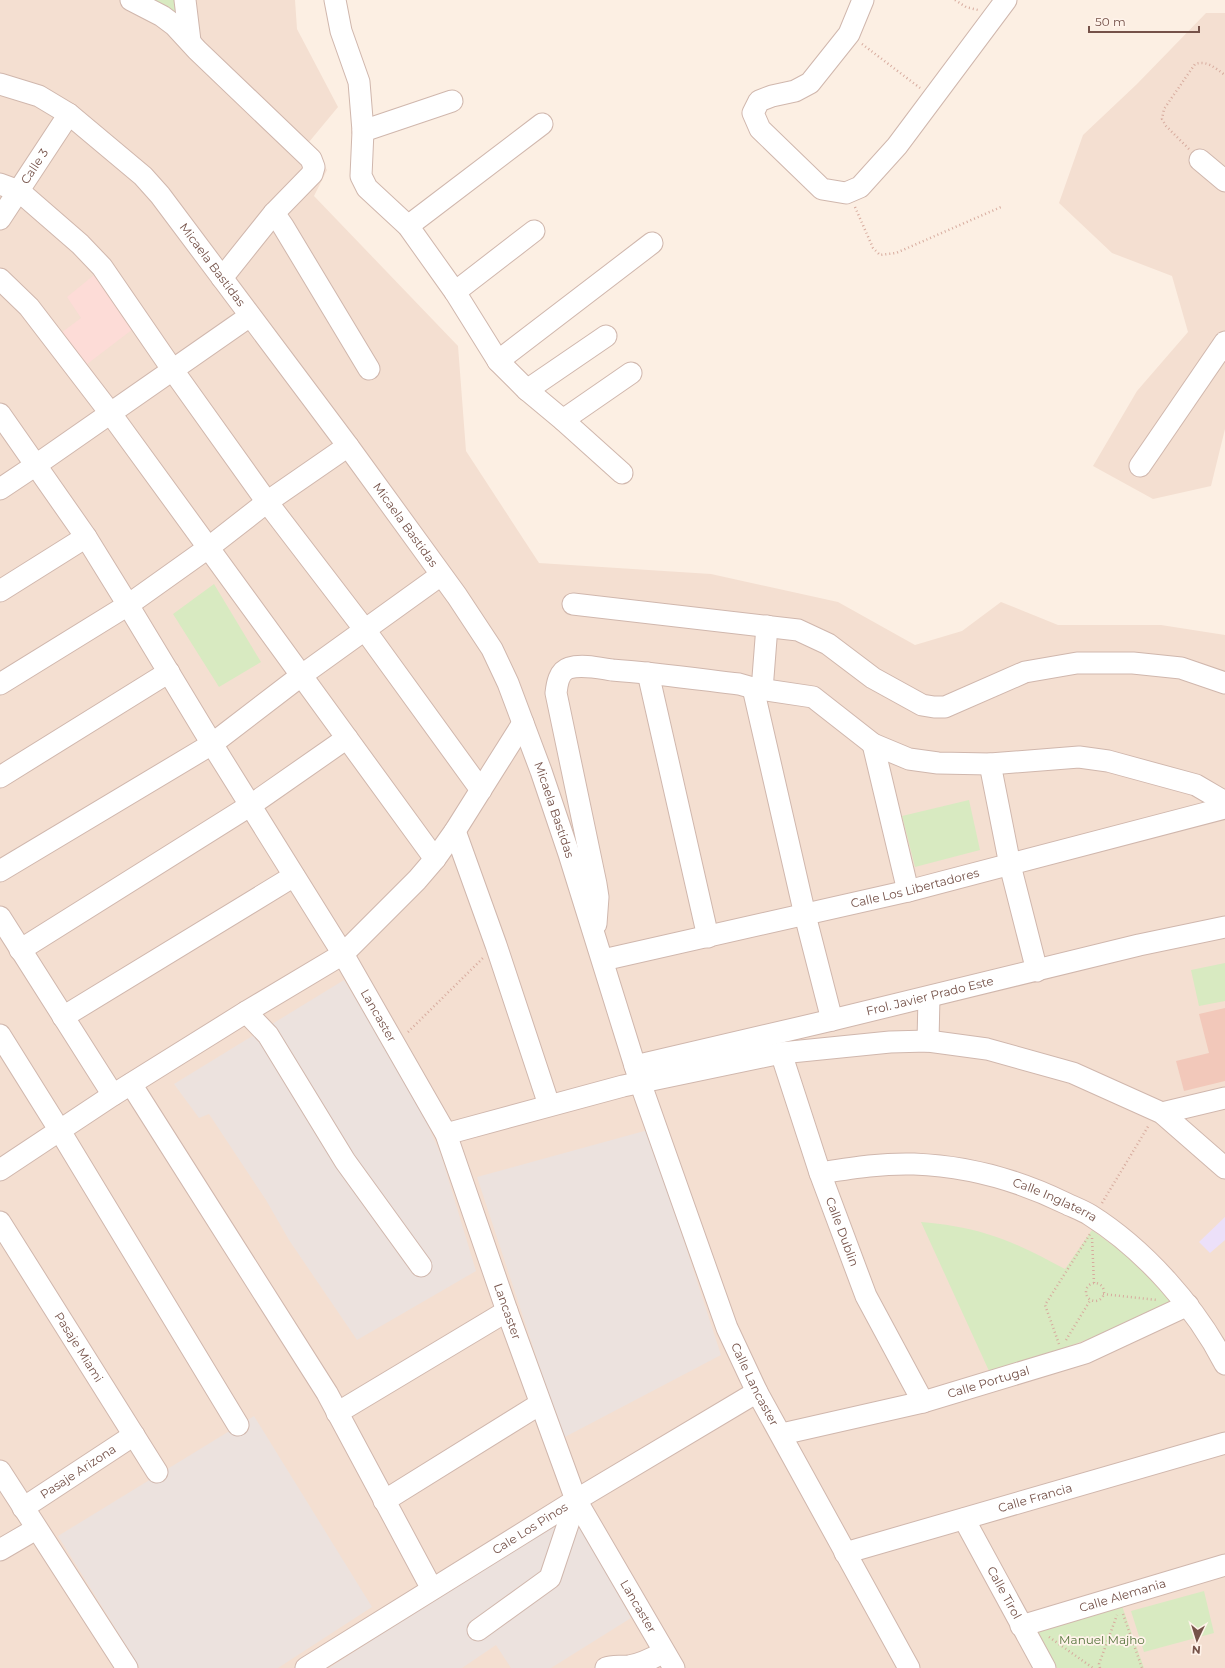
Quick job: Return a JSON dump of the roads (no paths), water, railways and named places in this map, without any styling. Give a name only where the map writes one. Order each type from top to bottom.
[{"type":"street","points":[[132,0],[174,24],[311,159],[314,167],[312,174],[274,213],[222,278]]},
{"type":"street","points":[[185,0],[190,41]]},
{"type":"street","points":[[336,0],[341,31],[359,82],[363,131],[361,176],[367,188],[408,226],[455,292],[498,361],[527,390],[622,473]]},
{"type":"street","points":[[863,0],[849,34],[810,83],[795,91],[758,101],[753,113],[760,129],[822,189],[846,193],[860,187],[897,146],[1000,7]]},
{"type":"street","points":[[0,76],[39,96]]},
{"type":"street","name":"Micaela Bastidas","points":[[0,84],[39,96],[69,114],[144,176],[348,446],[470,615],[492,649],[508,683],[570,854],[637,1074]]},
{"type":"street","points":[[363,131],[452,100]]},
{"type":"street","name":"Calle 3","points":[[0,219],[9,187],[69,114]]},
{"type":"street","points":[[408,226],[542,124]]},
{"type":"street","points":[[1200,160],[1225,181]]},
{"type":"street","points":[[9,187],[80,244],[102,267],[172,369],[267,502],[365,630],[481,790]]},
{"type":"street","points":[[274,213],[369,369]]},
{"type":"street","points":[[455,292],[534,231]]},
{"type":"street","points":[[498,361],[652,243]]},
{"type":"street","points":[[0,279],[29,307],[110,414],[435,859]]},
{"type":"street","points":[[0,489],[250,316]]},
{"type":"street","points":[[527,390],[606,336]]},
{"type":"street","points":[[1140,466],[1225,342]]},
{"type":"street","points":[[563,420],[632,373]]},
{"type":"street","name":"Lancaster","points":[[0,414],[86,537],[212,744],[251,804],[343,954],[446,1134],[540,1404],[576,1500],[669,1660]]},
{"type":"street","points":[[0,684],[128,605],[208,548],[267,502],[348,446]]},
{"type":"street","points":[[0,591],[86,537]]},
{"type":"street","points":[[0,871],[212,744],[302,675],[441,575]]},
{"type":"street","points":[[573,604],[798,630],[822,642],[873,678],[922,705],[934,707],[945,707],[1025,672],[1077,663],[1133,662],[1182,668],[1225,683]]},
{"type":"street","points":[[767,626],[758,689],[805,915],[832,1020]]},
{"type":"street","points":[[594,931],[598,910],[598,897],[556,693],[560,675],[568,668],[586,667],[648,673],[739,684],[758,689],[813,697],[874,744],[909,759],[938,763],[990,764],[1079,757],[1108,761],[1196,784],[1225,802]]},
{"type":"street","points":[[0,778],[169,672]]},
{"type":"street","points":[[648,673],[708,937]]},
{"type":"street","points":[[0,1170],[113,1095],[246,1012],[343,954],[417,880],[435,859],[455,832],[523,723]]},
{"type":"street","points":[[20,950],[251,804],[347,738]]},
{"type":"street","points":[[874,744],[908,891]]},
{"type":"street","points":[[990,764],[1010,865],[1037,971]]},
{"type":"street","name":"Calle Los Libertadores","points":[[603,960],[908,891],[1225,808]]},
{"type":"street","points":[[455,832],[496,945],[549,1105]]},
{"type":"street","points":[[63,1017],[294,876]]},
{"type":"street","points":[[0,917],[113,1095]]},
{"type":"street","name":"Frol. Javier Prado Este","points":[[637,1074],[832,1020],[1139,945],[1225,926]]},
{"type":"street","points":[[928,1041],[929,997]]},
{"type":"street","points":[[246,1012],[268,1036],[345,1161],[421,1266]]},
{"type":"street","points":[[0,1035],[60,1131],[238,1425]]},
{"type":"street","points":[[446,1134],[549,1105],[637,1074],[781,1053],[890,1042],[928,1041],[987,1049],[1073,1073],[1160,1112],[1225,1168]]},
{"type":"street","name":"Calle Dublin","points":[[781,1053],[820,1173],[866,1296],[923,1402]]},
{"type":"street","name":"Calle Lancaster","points":[[637,1074],[727,1328],[757,1392],[782,1434],[845,1553],[909,1668]]},
{"type":"street","points":[[131,1084],[337,1412],[432,1589]]},
{"type":"street","points":[[1160,1112],[1225,1098]]},
{"type":"street","points":[[1198,1144],[1197,1127],[1202,1104]]},
{"type":"street","name":"Calle Inglaterra","points":[[820,1173],[867,1165],[914,1164],[958,1168],[1003,1178],[1038,1190],[1093,1217],[1125,1240],[1158,1272],[1188,1305],[1215,1344],[1225,1364]]},
{"type":"street","name":"Pasaje Miami","points":[[0,1222],[157,1472]]},
{"type":"street","name":"Calle Portugal","points":[[782,1434],[923,1402],[1085,1353],[1188,1305]]},
{"type":"street","points":[[337,1412],[507,1311]]},
{"type":"street","name":"Cale Los Pinos","points":[[306,1668],[576,1500],[757,1392]]},
{"type":"street","points":[[384,1501],[540,1404]]},
{"type":"street","name":"Pasaje Arizona","points":[[23,1508],[134,1435]]},
{"type":"street","name":"Calle Francia","points":[[845,1553],[1225,1443]]},
{"type":"street","points":[[0,1471],[127,1668]]},
{"type":"street","points":[[478,1630],[550,1578],[576,1500]]},
{"type":"street","name":"Calle Tirol","points":[[964,1518],[1045,1668]]},
{"type":"street","points":[[0,1550],[36,1529]]},
{"type":"street","name":"Calle Alemania","points":[[1021,1626],[1225,1565]]},
{"type":"street","points":[[606,1668],[610,1666],[627,1666],[669,1660]]},
{"type":"park label","name":"Manuel Majho","points":[[1102,1640]]}]
